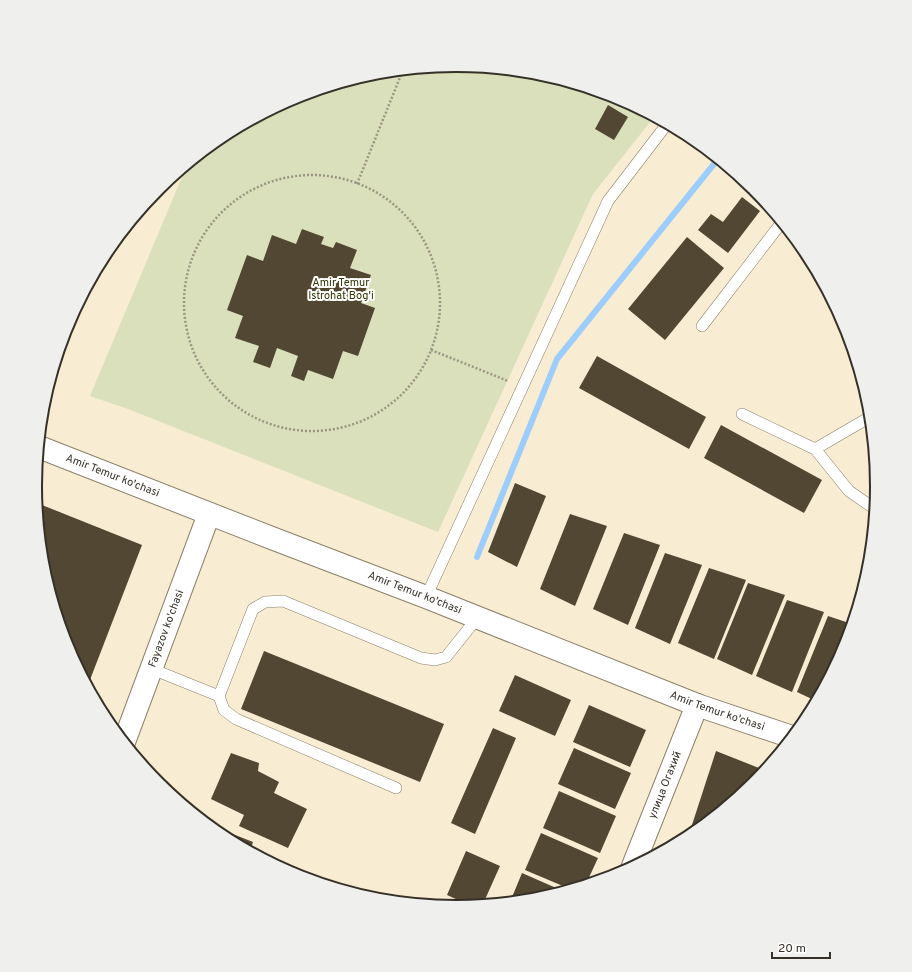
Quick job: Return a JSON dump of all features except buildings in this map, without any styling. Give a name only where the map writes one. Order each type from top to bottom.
[{"type":"street","name":"Amir Temur ko'chasi","points":[[44,450],[478,617],[697,705],[786,735]]},
{"type":"street","name":"Fayazov ko'chasi","points":[[126,736],[209,514]]},
{"type":"street","name":"улица Огахий","points":[[636,858],[697,705]]},
{"type":"lane","points":[[426,597],[608,201],[665,128]]},
{"type":"lane","points":[[702,326],[778,227]]},
{"type":"lane","points":[[742,414],[815,449],[849,491],[869,505]]},
{"type":"lane","points":[[815,449],[864,420]]},
{"type":"lane","points":[[396,788],[236,719],[224,710],[219,696],[253,609],[265,602],[283,601],[421,658],[435,660],[446,657],[478,617]]},
{"type":"lane","points":[[152,669],[219,696]]},
{"type":"path","points":[[357,184],[400,76]]},
{"type":"path","points":[[330,175],[372,189],[407,216],[431,254],[440,297],[435,341],[431,350],[417,378],[389,407],[352,426],[312,433],[272,426],[236,408],[207,378],[189,342],[183,301],[190,261],[211,222],[245,193],[286,176],[330,175]]},
{"type":"path","points":[[431,350],[522,387]]},
{"type":"green space","name":"Amir Temur Istrohat Bog'i","points":[[456,72],[510,76],[563,86],[589,94],[651,121],[593,194],[438,532],[128,409],[90,396],[183,175],[226,142],[249,127],[273,115],[323,94],[349,86],[402,76]]},
{"type":"waterway","points":[[477,557],[557,359],[715,163]]}]
